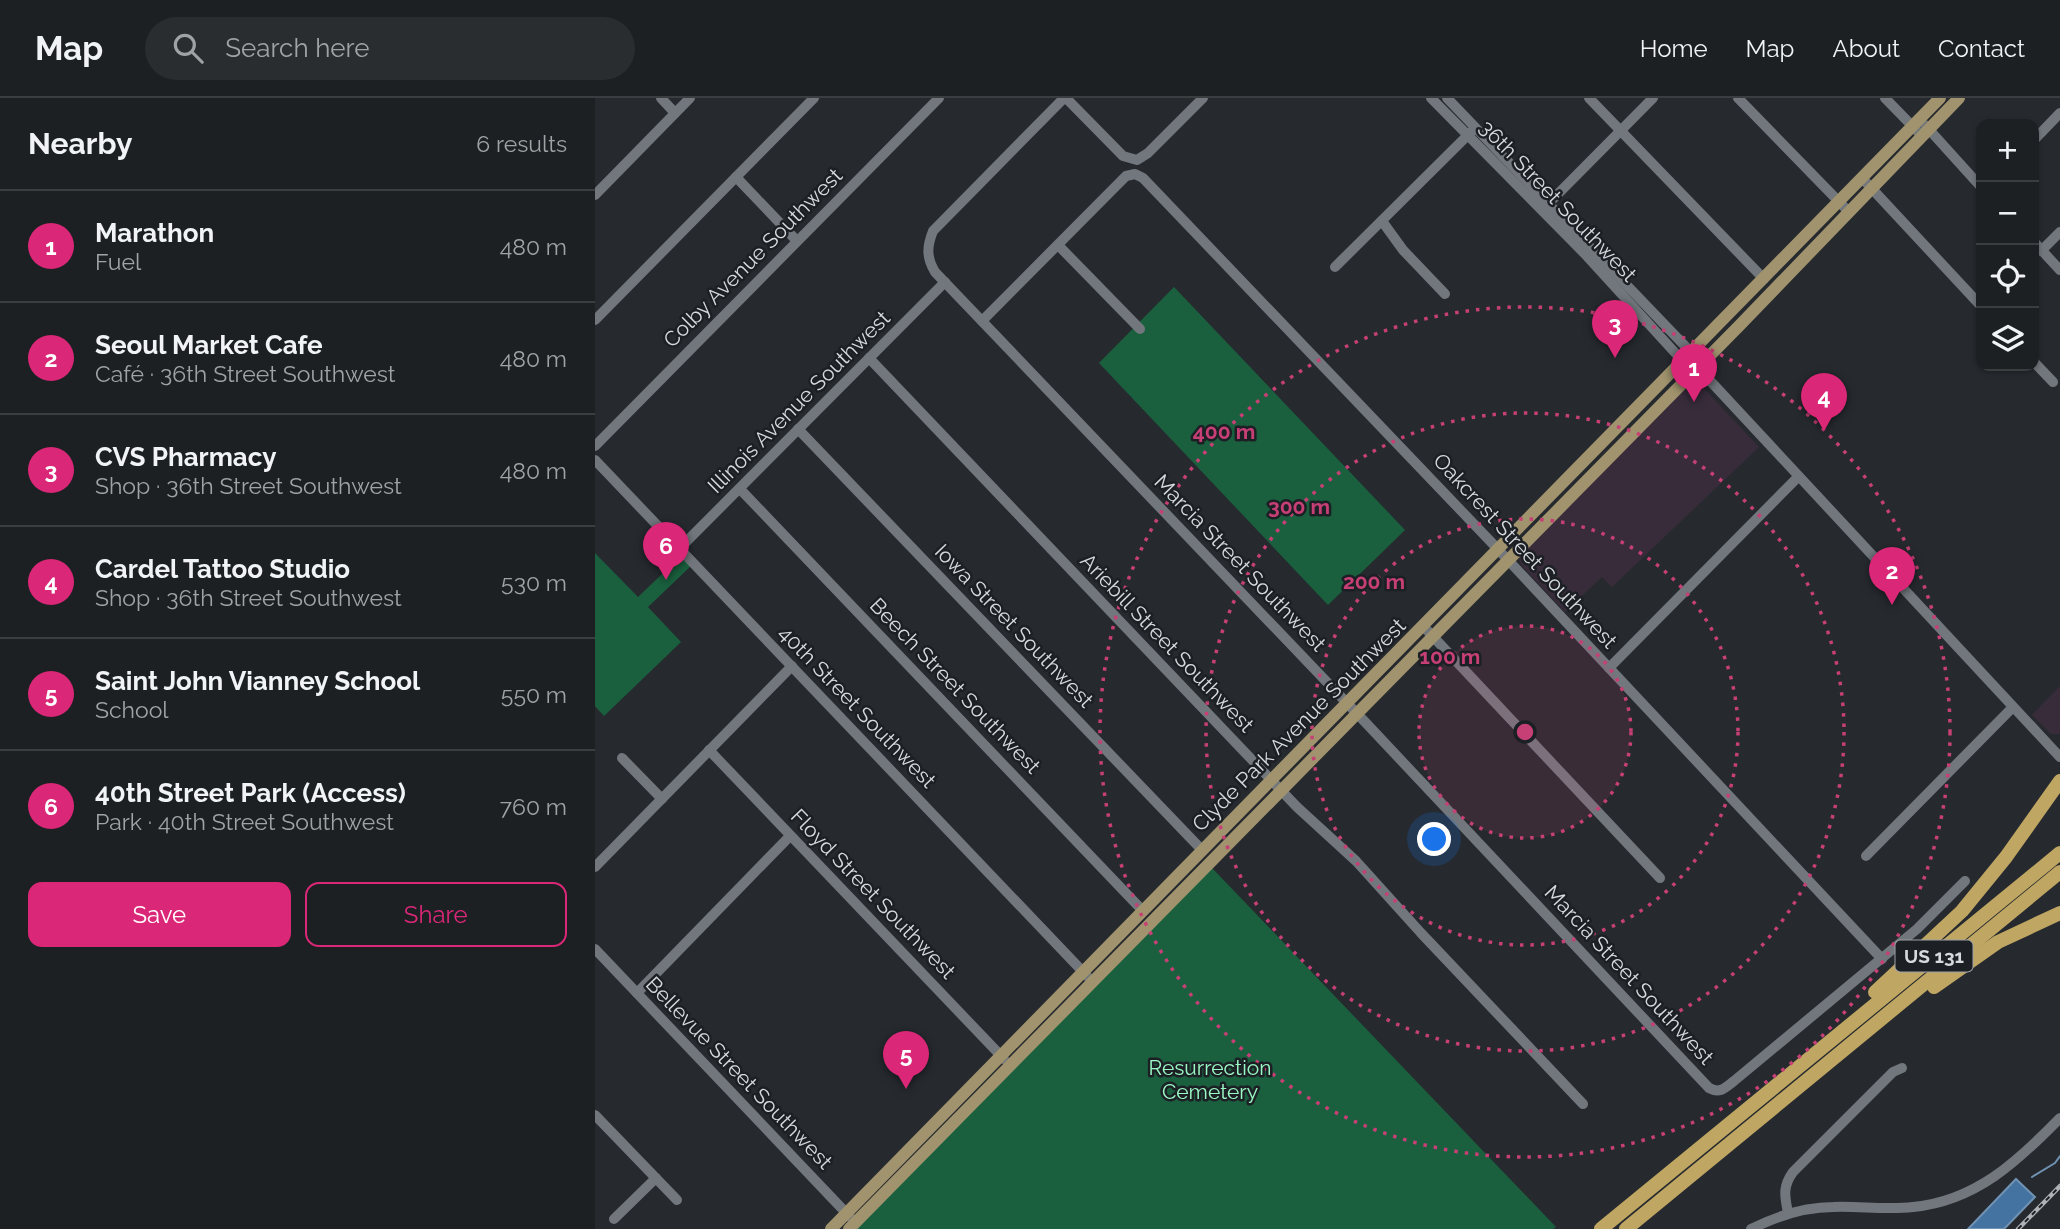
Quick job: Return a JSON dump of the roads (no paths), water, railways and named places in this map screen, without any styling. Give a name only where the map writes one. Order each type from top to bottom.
[{"type":"highway","points":[[1808,1059],[1962,911],[2006,857],[2060,781]]},
{"type":"highway","name":"US 131","points":[[1601,1229],[2060,853]]},
{"type":"highway","name":"US 131","points":[[1626,1229],[2060,872]]},
{"type":"highway","points":[[1841,1052],[1998,942],[2060,913]]},
{"type":"main road","name":"Clyde Park Avenue Southwest","points":[[831,1229],[851,1221],[1009,1065],[1276,785],[1503,555],[1697,368],[1872,188],[1921,128],[1940,98]]},
{"type":"main road","name":"Clyde Park Avenue Southwest","points":[[1503,555],[1688,357],[1862,178],[1959,98]]},
{"type":"main road","name":"Clyde Park Avenue Southwest","points":[[851,1221],[1000,1055],[1202,850],[1276,785]]},
{"type":"street","points":[[661,98],[675,113]]},
{"type":"street","points":[[595,195],[690,98]]},
{"type":"street","points":[[595,320],[814,98]]},
{"type":"street","name":"Colby Avenue Southwest","points":[[595,446],[939,98]]},
{"type":"street","points":[[1065,98],[1115,149],[1129,159],[1143,158],[1203,98]]},
{"type":"street","name":"Marcia Street Southwest","points":[[1065,98],[944,218],[928,244],[929,258],[936,272],[1709,1088],[1721,1091],[1882,959]]},
{"type":"street","name":"36th Street Southwest","points":[[1431,98],[1472,132],[1686,347],[1688,357],[1697,368],[2060,757]]},
{"type":"street","name":"36th Street Southwest","points":[[1447,98],[1472,132]]},
{"type":"street","points":[[1589,98],[1764,279]]},
{"type":"street","points":[[1545,207],[1653,98]]},
{"type":"street","points":[[1738,98],[1849,212]]},
{"type":"street","points":[[1885,98],[1921,128],[1976,182]]},
{"type":"street","points":[[2039,135],[2060,113]]},
{"type":"street","points":[[1335,267],[1472,132]]},
{"type":"street","name":"Oakcrest Street Southwest","points":[[1058,245],[1126,176],[1135,174],[1143,178],[1503,555],[1882,959]]},
{"type":"street","points":[[736,177],[797,241]]},
{"type":"street","points":[[1862,178],[1976,301]]},
{"type":"street","points":[[1382,221],[1403,250],[1445,294]]},
{"type":"street","points":[[2039,246],[2060,232]]},
{"type":"street","points":[[982,321],[1058,245],[1140,329]]},
{"type":"street","points":[[2039,248],[2060,270]]},
{"type":"street","name":"Illinois Avenue Southwest","points":[[680,548],[945,282]]},
{"type":"street","name":"Ariebill Street Southwest","points":[[869,358],[1276,785],[1356,861],[1583,1104]]},
{"type":"street","points":[[2039,367],[2053,382]]},
{"type":"street","name":"Iowa Street Southwest","points":[[799,429],[1202,850]]},
{"type":"street","name":"40th Street Southwest","points":[[595,460],[1092,981]]},
{"type":"street","points":[[1609,668],[1798,477]]},
{"type":"street","name":"Beech Street Southwest","points":[[740,489],[1143,911]]},
{"type":"street","points":[[1428,631],[1660,878]]},
{"type":"street","points":[[595,867],[792,666]]},
{"type":"street","points":[[1866,856],[2013,707]]},
{"type":"street","name":"Floyd Street Southwest","points":[[709,750],[1009,1065]]},
{"type":"street","points":[[622,758],[662,799]]},
{"type":"street","points":[[637,993],[790,836]]},
{"type":"street","points":[[1882,959],[1917,929],[1965,881]]},
{"type":"street","name":"Bellevue Street Southwest","points":[[595,949],[851,1221]]},
{"type":"street","points":[[1788,1213],[1784,1189],[1793,1172],[1893,1072],[1902,1068]]},
{"type":"street","points":[[595,1115],[677,1200]]},
{"type":"street","points":[[1751,1229],[1788,1213],[1822,1207],[1913,1208],[1940,1203],[1971,1192],[1998,1176],[2060,1118]]},
{"type":"street","points":[[614,1219],[656,1178]]},
{"type":"water","points":[[2016,1179],[2035,1197],[2004,1229],[1968,1229]]},
{"type":"waterway","points":[[2032,1177],[2055,1163],[2060,1156]]},
{"type":"railway","points":[[2018,1229],[2060,1186]]},
{"type":"place","name":"CVS Pharmacy","points":[[1615,358]]},
{"type":"place","name":"Marathon","points":[[1694,402]]},
{"type":"place","name":"Cardel Tattoo Studio","points":[[1824,431]]},
{"type":"place","name":"40th Street Park (Access)","points":[[666,580]]},
{"type":"place","name":"Seoul Market Cafe","points":[[1892,605]]},
{"type":"place","name":"Saint John Vianney School","points":[[906,1089]]},
{"type":"park label","name":"Resurrection Cemetery","points":[[1210,1080]]}]
